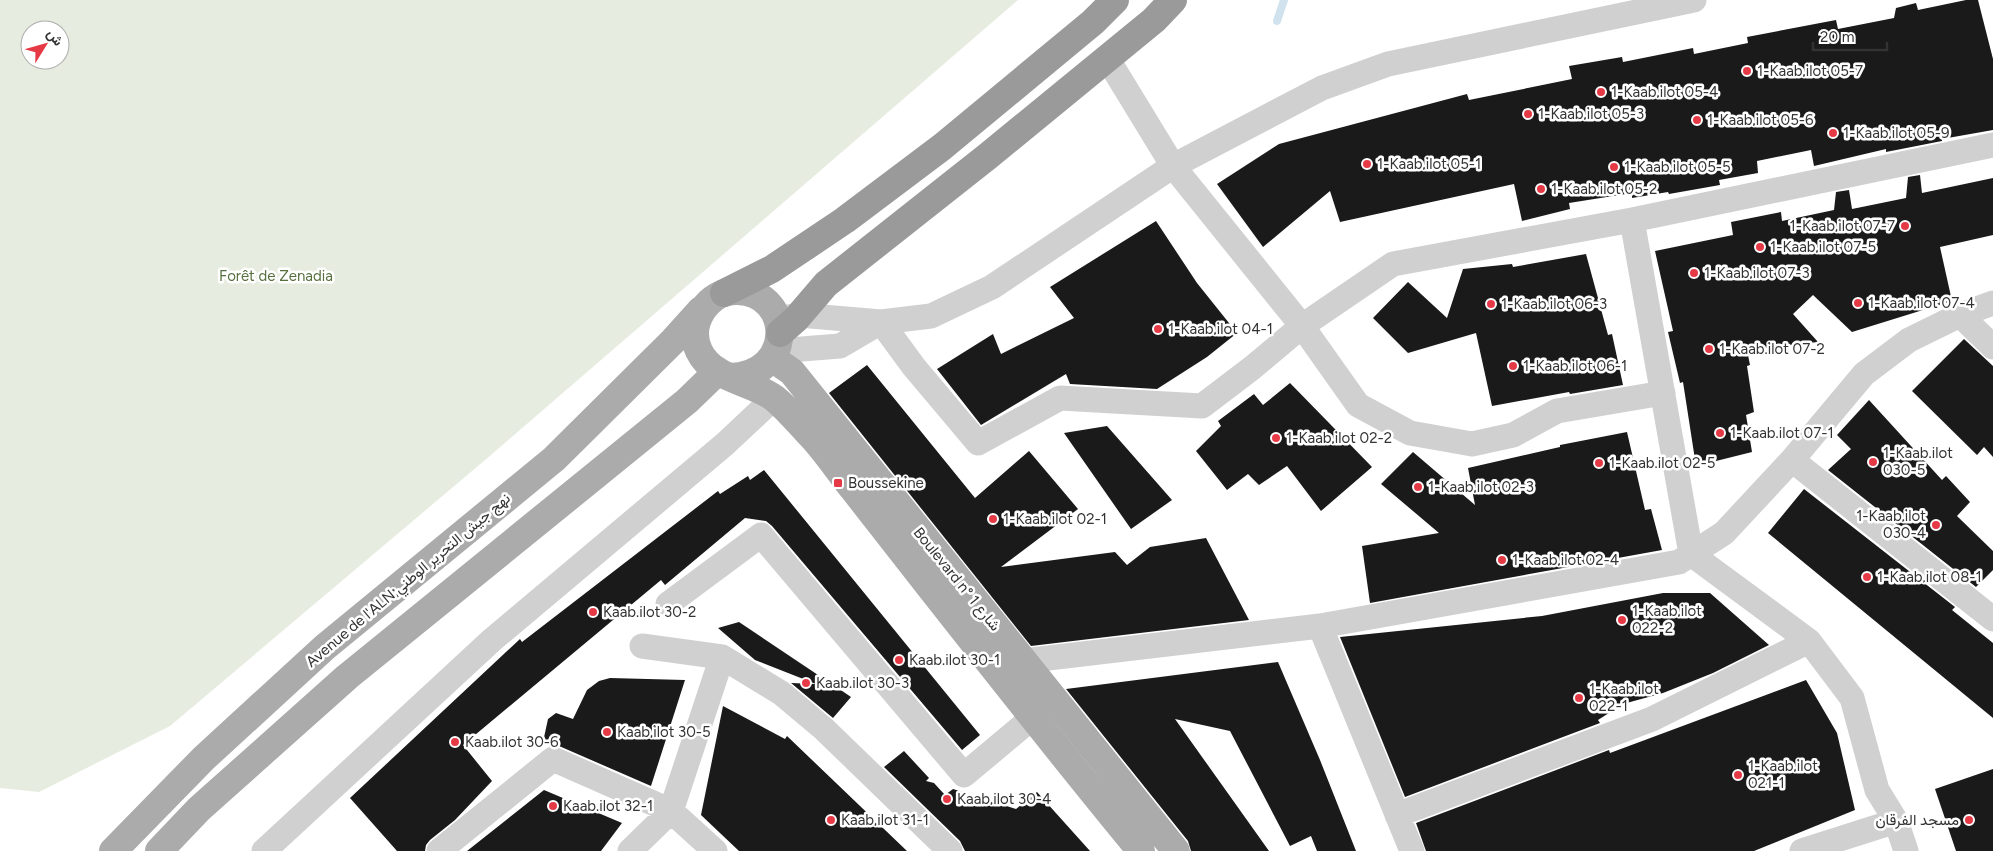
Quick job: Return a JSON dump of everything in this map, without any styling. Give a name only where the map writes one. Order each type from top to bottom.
[{"type":"highway","points":[[724,293],[772,269],[844,220],[934,153],[1086,28],[1115,0]]},
{"type":"highway","points":[[781,335],[826,284],[988,156],[1154,20],[1173,0]]},
{"type":"main road","points":[[737,291],[750,293],[762,299],[772,308],[781,335],[758,371],[745,377],[724,374],[707,362],[698,350],[695,336],[696,322],[702,309],[712,299],[724,293],[737,291]]},
{"type":"main road","name":"Avenue de l'ALN;نهج جيش التحرير الوطني","points":[[113,851],[204,758],[325,647],[554,459],[673,341],[702,309]]},
{"type":"main road","name":"Boulevard n° شارع 1","points":[[781,335],[792,372],[1176,851]]},
{"type":"main road","points":[[159,851],[199,809],[347,676],[687,400],[724,374]]},
{"type":"main road","name":"Boulevard n° شارع 1","points":[[724,374],[774,398],[817,442],[1032,718],[1141,851]]},
{"type":"street","points":[[781,335],[931,316],[992,287],[1173,166],[1322,88],[1388,64],[1694,0]]},
{"type":"street","points":[[1107,58],[1173,166],[1302,326],[1358,405],[1410,433],[1472,444],[1513,435],[1557,411],[1664,393]]},
{"type":"street","points":[[881,322],[914,367],[978,443],[1060,398],[1202,406],[1252,368],[1302,326],[1393,264],[1632,220],[1993,145]]},
{"type":"street","points":[[1632,220],[1691,554],[1810,641],[1852,698],[1877,790],[1896,821],[1906,851]]},
{"type":"street","points":[[1023,662],[1320,626],[1679,562],[1724,533],[1792,460],[1864,374],[1909,340],[1960,315],[1993,303]]},
{"type":"street","points":[[1960,315],[1993,347]]},
{"type":"street","points":[[781,335],[840,346],[881,322]]},
{"type":"street","points":[[264,851],[492,640],[725,444],[774,398]]},
{"type":"street","points":[[1792,460],[1993,619]]},
{"type":"street","points":[[668,604],[760,535],[964,775],[1032,718]]},
{"type":"street","points":[[1320,626],[1412,851]]},
{"type":"street","points":[[1397,815],[1652,719],[1810,641]]},
{"type":"street","points":[[642,646],[722,657],[781,693],[824,728],[950,851]]},
{"type":"street","points":[[630,851],[671,811],[722,657]]},
{"type":"street","points":[[439,851],[553,759],[671,811],[715,851]]},
{"type":"street","points":[[1802,851],[1896,821]]},
{"type":"street","points":[[1885,851],[1896,821]]},
{"type":"green space","name":"Forêt de Zenadia","points":[[0,0],[1018,0],[491,455],[170,726],[39,792],[0,788]]},
{"type":"building","points":[[1966,0],[1978,0],[1993,59],[1993,130],[1886,152],[1886,149],[1814,166],[1811,150],[1757,161],[1758,173],[1719,180],[1720,185],[1669,194],[1668,192],[1632,198],[1632,193],[1569,203],[1570,209],[1522,221],[1514,184],[1340,222],[1330,191],[1263,247],[1217,184],[1279,144],[1467,94],[1469,100],[1572,79],[1569,66],[1622,57],[1623,62],[1693,48],[1694,54],[1748,43],[1747,37],[1836,20],[1838,29],[1894,18],[1896,8],[1916,3],[1918,10]]},
{"type":"building","points":[[1920,175],[1922,193],[1993,178],[1993,235],[1940,247],[1952,301],[1852,332],[1813,295],[1793,314],[1818,342],[1747,350],[1750,365],[1747,366],[1754,412],[1746,415],[1752,452],[1696,466],[1683,382],[1680,383],[1668,332],[1673,331],[1655,251],[1733,235],[1731,222],[1781,212],[1782,221],[1834,210],[1836,192],[1849,190],[1852,209],[1906,198],[1908,177]]},
{"type":"building","name":"1-Kaab.ilot 04-1","points":[[1156,221],[1197,283],[1237,333],[1207,357],[1157,389],[1070,384],[1066,374],[981,425],[937,369],[993,334],[1001,354],[1074,318],[1050,287]]},
{"type":"building","points":[[1586,254],[1608,335],[1612,334],[1623,385],[1570,394],[1569,392],[1492,406],[1476,333],[1408,353],[1373,318],[1408,282],[1447,318],[1463,269],[1512,264],[1513,267]]},
{"type":"building","name":"1-Kaab.ilot 030-5","points":[[1964,339],[1993,366],[1993,457],[1984,447],[1977,455],[1912,391]]},
{"type":"building","name":"1-Kaab.ilot 02-1","points":[[867,365],[975,498],[1029,451],[1078,509],[1001,567],[1115,552],[1127,565],[1150,547],[1206,538],[1249,620],[1031,646],[829,393]]},
{"type":"building","name":"1-Kaab.ilot 02-2","points":[[1290,383],[1372,467],[1321,511],[1287,466],[1259,485],[1248,474],[1227,490],[1196,451],[1221,426],[1218,421],[1254,394],[1263,405]]},
{"type":"building","points":[[1869,400],[1942,480],[1946,476],[1970,502],[1957,516],[1993,551],[1993,570],[1976,587],[1828,470],[1851,449],[1837,435]]},
{"type":"building","points":[[1107,426],[1172,500],[1131,529],[1064,433]]},
{"type":"building","points":[[1627,432],[1645,510],[1651,509],[1662,550],[1370,603],[1362,546],[1439,533],[1381,484],[1413,452],[1475,505],[1468,468],[1560,447],[1560,445]]},
{"type":"building","points":[[764,470],[980,735],[962,750],[772,526],[766,521],[745,518],[665,585],[661,580],[463,745],[492,781],[455,820],[430,840],[426,845],[425,851],[397,851],[350,798],[520,639],[522,642],[718,491],[720,494],[748,476],[750,480]]},
{"type":"building","name":"1-Kaab.ilot 08-1","points":[[1804,489],[1955,607],[1952,610],[1993,643],[1993,718],[1768,533]]},
{"type":"building","name":"1-Kaab.ilot 022-1","points":[[1663,593],[1710,593],[1769,645],[1713,673],[1663,693],[1623,704],[1598,720],[1600,723],[1405,797],[1340,637],[1542,616]]},
{"type":"building","name":"Kaab.ilot 30-3","points":[[739,622],[821,677],[818,684],[832,684],[851,697],[833,718],[791,683],[816,684],[755,660],[718,628]]},
{"type":"building","points":[[1278,662],[1356,851],[1317,851],[1311,836],[1290,846],[1230,731],[1175,719],[1269,851],[1191,851],[1188,841],[1066,689]]},
{"type":"building","name":"Kaab.ilot 30-5","points":[[610,678],[685,680],[651,786],[559,746],[543,742],[548,719],[556,713],[573,719],[587,690],[599,681]]},
{"type":"building","name":"1-Kaab.ilot 021-1","points":[[1806,680],[1837,733],[1855,810],[1754,851],[1426,851],[1416,823],[1609,750],[1610,753]]},
{"type":"building","points":[[723,706],[785,739],[787,736],[907,851],[739,851],[701,815]]},
{"type":"building","name":"Kaab.ilot 30-4","points":[[904,751],[929,778],[926,781],[934,783],[945,795],[953,789],[1016,809],[1037,792],[1090,851],[965,851],[960,841],[884,767]]},
{"type":"building","name":"مسجد الفرقان","points":[[1993,769],[1993,851],[1956,851],[1935,789]]},
{"type":"building","name":"Kaab.ilot 32-1","points":[[544,790],[622,823],[601,851],[467,851]]},
{"type":"waterway","points":[[1277,21],[1284,0]]},
{"type":"place","name":"1-Kaab.ilot 05-7","points":[[1747,71]]},
{"type":"place","name":"1-Kaab.ilot 05-4","points":[[1601,92]]},
{"type":"place","name":"1-Kaab.ilot 05-3","points":[[1528,114]]},
{"type":"place","name":"1-Kaab.ilot 05-6","points":[[1697,120]]},
{"type":"place","name":"1-Kaab.ilot 05-9","points":[[1833,133]]},
{"type":"place","name":"1-Kaab.ilot 05-1","points":[[1367,164]]},
{"type":"place","name":"1-Kaab.ilot 05-5","points":[[1614,167]]},
{"type":"place","name":"1-Kaab.ilot 05-2","points":[[1541,189]]},
{"type":"place","name":"1-Kaab.ilot 07-7","points":[[1905,226]]},
{"type":"place","name":"1-Kaab.ilot 07-5","points":[[1760,247]]},
{"type":"place","name":"1-Kaab.ilot 07-3","points":[[1694,273]]},
{"type":"place","name":"1-Kaab.ilot 07-4","points":[[1858,303]]},
{"type":"place","name":"1-Kaab.ilot 06-3","points":[[1491,304]]},
{"type":"place","name":"1-Kaab.ilot 04-1","points":[[1158,329]]},
{"type":"place","name":"1-Kaab.ilot 07-2","points":[[1709,349]]},
{"type":"place","name":"1-Kaab.ilot 06-1","points":[[1513,366]]},
{"type":"place","name":"1-Kaab.ilot 07-1","points":[[1720,433]]},
{"type":"place","name":"1-Kaab.ilot 02-2","points":[[1276,438]]},
{"type":"place","name":"1-Kaab.ilot 030-5","points":[[1873,462]]},
{"type":"place","name":"1-Kaab.ilot 02-5","points":[[1599,463]]},
{"type":"place","name":"Boussekine","points":[[838,483]]},
{"type":"place","name":"1-Kaab.ilot 02-3","points":[[1418,487]]},
{"type":"place","name":"1-Kaab.ilot 02-1","points":[[993,519]]},
{"type":"place","name":"1-Kaab.ilot 030-4","points":[[1936,525]]},
{"type":"place","name":"1-Kaab.ilot 02-4","points":[[1502,560]]},
{"type":"place","name":"1-Kaab.ilot 08-1","points":[[1867,577]]},
{"type":"place","name":"Kaab.ilot 30-2","points":[[593,612]]},
{"type":"place","name":"1-Kaab.ilot 022-2","points":[[1622,620]]},
{"type":"place","name":"Kaab.ilot 30-1","points":[[899,660]]},
{"type":"place","name":"Kaab.ilot 30-3","points":[[806,683]]},
{"type":"place","name":"1-Kaab.ilot 022-1","points":[[1579,698]]},
{"type":"place","name":"Kaab.ilot 30-5","points":[[607,732]]},
{"type":"place","name":"Kaab.ilot 30-6","points":[[455,742]]},
{"type":"place","name":"1-Kaab.ilot 021-1","points":[[1738,775]]},
{"type":"place","name":"Kaab.ilot 30-4","points":[[947,799]]},
{"type":"place","name":"Kaab.ilot 32-1","points":[[553,806]]},
{"type":"place","name":"Kaab.ilot 31-1","points":[[831,820]]},
{"type":"place","name":"مسجد الفرقان","points":[[1969,820]]}]
